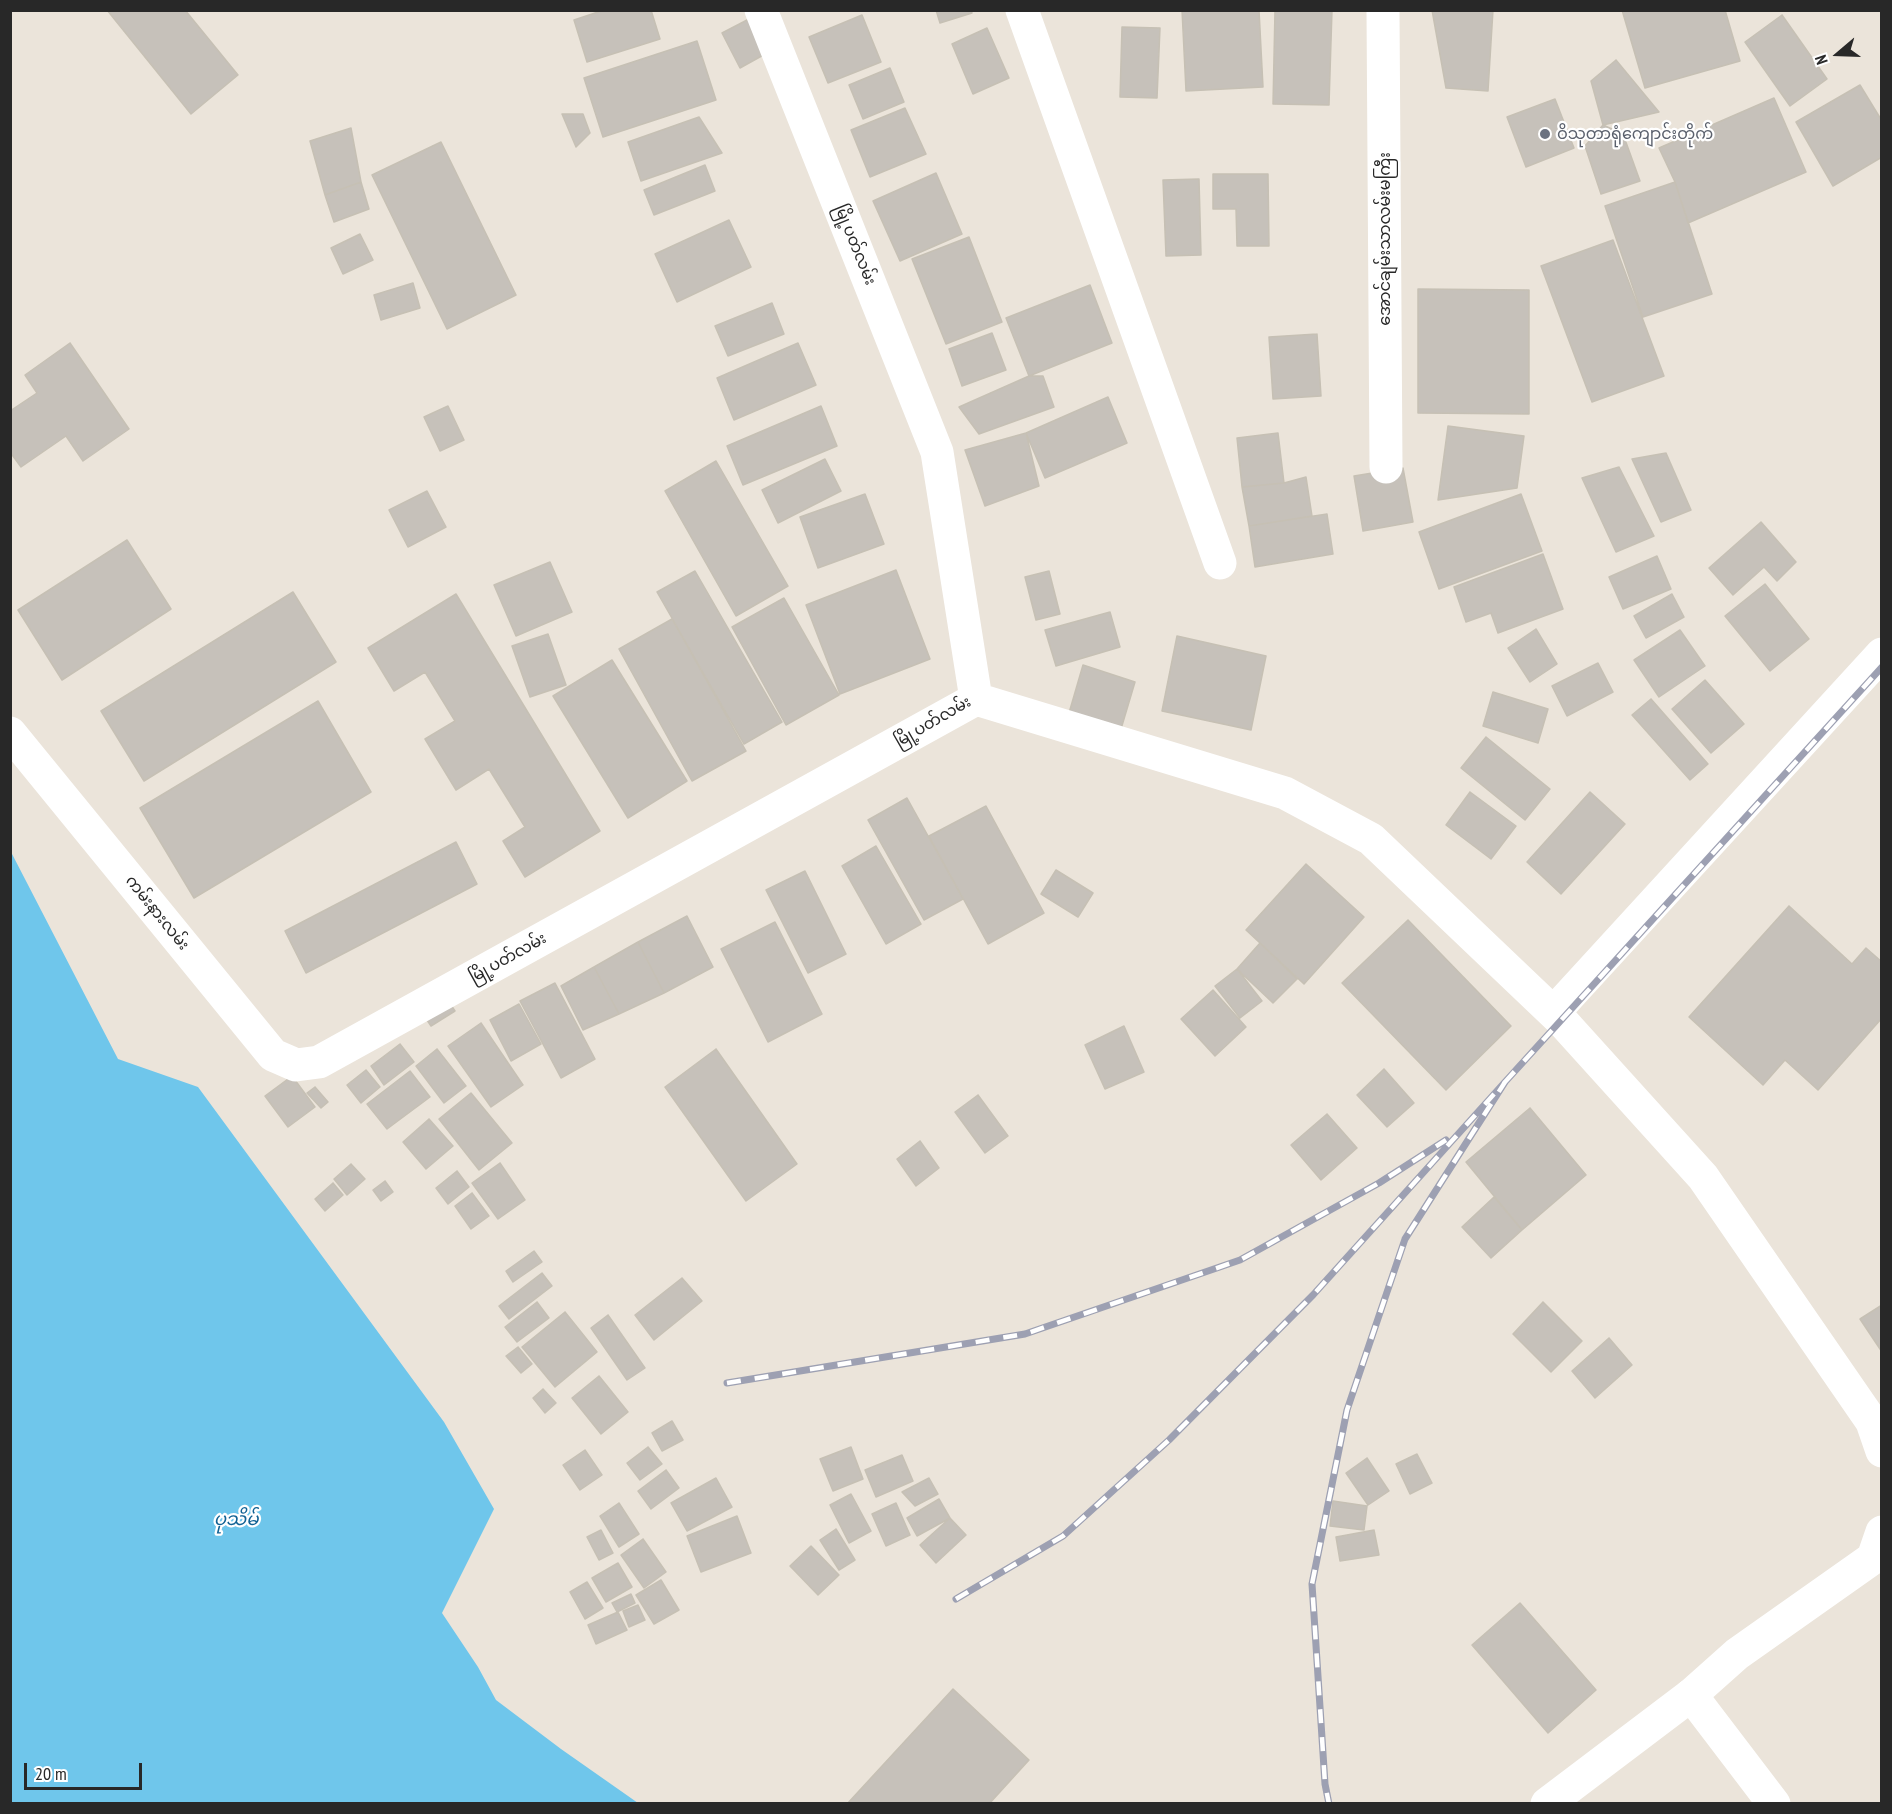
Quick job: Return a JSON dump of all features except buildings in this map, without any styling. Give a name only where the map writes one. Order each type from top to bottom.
[{"type":"street","name":"မြို့ပတ်လမ်း","points":[[319,1062],[976,699],[938,452],[761,10]]},
{"type":"street","points":[[1022,10],[1220,563]]},
{"type":"street","name":"အောင်ချမ်းသာလမ်းမကြီး","points":[[1383,10],[1386,467]]},
{"type":"street","points":[[1554,1012],[1881,654]]},
{"type":"street","points":[[976,699],[1285,793],[1371,839],[1554,1012],[1703,1177],[1872,1422],[1881,1451]]},
{"type":"street","name":"ကမ်းနားလမ်း","points":[[10,733],[273,1055],[296,1065],[319,1062]]},
{"type":"street","points":[[1547,1803],[1691,1695],[1737,1654],[1879,1554]]},
{"type":"street","points":[[1691,1695],[1774,1803]]},
{"type":"water","name":"ပုသိမ်","points":[[11,852],[118,1059],[198,1087],[444,1422],[494,1509],[442,1613],[478,1667],[496,1700],[638,1803],[11,1803]]},
{"type":"railway","points":[[1505,1082],[1882,667]]},
{"type":"railway","points":[[956,1599],[1063,1536],[1169,1440],[1313,1295],[1505,1082],[1405,1239],[1347,1410],[1312,1584],[1325,1784],[1329,1804]]},
{"type":"railway","points":[[727,1383],[1025,1334],[1240,1260],[1379,1183],[1446,1140]]},
{"type":"place","name":"ဝိသုတာရုံကျောင်းတိုက်","points":[[1545,134]]}]
